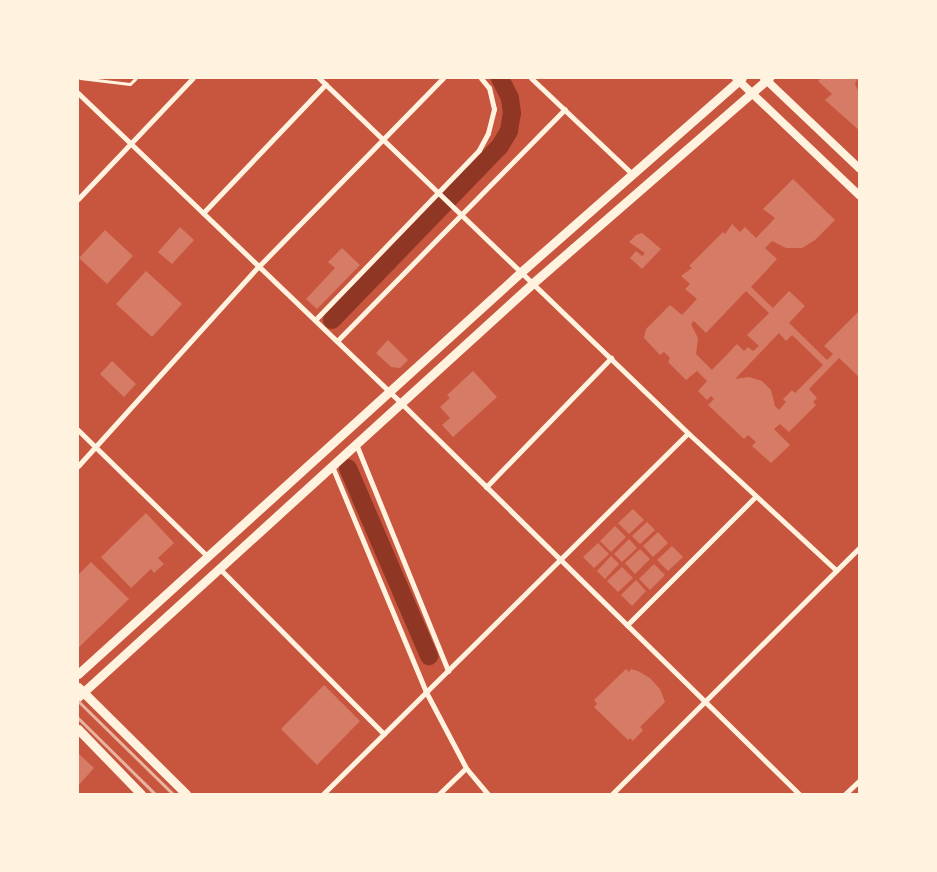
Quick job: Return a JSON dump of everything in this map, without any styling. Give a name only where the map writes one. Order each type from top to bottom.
[{"type":"main road","points":[[78,674],[521,272],[739,78]]},
{"type":"main road","points":[[186,794],[79,692],[219,568],[533,283],[766,78]]},
{"type":"main road","points":[[78,729],[141,794]]},
{"type":"street","points":[[78,199],[193,78]]},
{"type":"street","points":[[319,78],[688,433],[836,570]]},
{"type":"street","points":[[78,466],[259,266],[443,78]]},
{"type":"street","points":[[315,320],[441,195],[479,150],[490,128],[494,109],[489,88],[481,78]]},
{"type":"street","points":[[531,78],[632,174]]},
{"type":"street","points":[[739,78],[860,196]]},
{"type":"street","points":[[766,78],[860,169]]},
{"type":"street","points":[[203,213],[326,84]]},
{"type":"street","points":[[78,93],[401,403],[799,794]]},
{"type":"street","points":[[337,341],[459,213],[565,110]]},
{"type":"street","points":[[486,487],[611,358]]},
{"type":"street","points":[[78,430],[207,556]]},
{"type":"street","points":[[323,794],[688,433]]},
{"type":"street","points":[[356,444],[448,671]]},
{"type":"street","points":[[332,466],[426,692],[466,768],[488,794]]},
{"type":"street","points":[[627,625],[756,496]]},
{"type":"street","points":[[612,794],[860,547]]},
{"type":"street","points":[[219,568],[384,734]]},
{"type":"street","points":[[439,794],[466,768]]},
{"type":"street","points":[[845,794],[860,780]]},
{"type":"lane","points":[[80,78],[130,84],[136,78]]},
{"type":"building","points":[[821,78],[858,78],[855,84],[860,95],[860,131],[825,100],[832,94],[818,81]]},
{"type":"building","points":[[793,179],[835,220],[815,240],[802,248],[786,248],[772,241],[765,248],[777,259],[751,287],[773,308],[789,291],[805,306],[789,323],[827,360],[833,354],[824,346],[860,310],[860,378],[839,358],[809,389],[817,398],[813,402],[816,405],[789,432],[780,424],[774,429],[790,445],[771,463],[752,446],[756,442],[748,435],[744,439],[708,405],[714,399],[711,396],[707,400],[698,391],[707,381],[697,371],[686,380],[668,362],[670,358],[664,352],[660,355],[644,338],[646,329],[670,305],[682,315],[697,299],[685,289],[690,284],[681,276],[692,268],[689,266],[723,232],[725,234],[732,224],[740,232],[745,227],[756,238],[775,218],[763,209]],"holes":[[[746,291],[769,313],[747,335],[759,346],[753,351],[748,347],[744,351],[737,344],[712,370],[696,354],[698,338],[691,324],[694,321],[706,333]],[[779,333],[786,341],[792,335],[823,365],[795,393],[792,390],[783,399],[786,402],[779,410],[775,406],[771,390],[762,381],[749,377],[735,379]]]},
{"type":"building","points":[[180,227],[194,240],[172,264],[158,252]]},
{"type":"building","points":[[105,230],[133,256],[107,284],[79,258]]},
{"type":"building","points":[[642,233],[661,249],[642,269],[630,258],[636,251],[642,256],[645,253],[629,242],[636,235]]},
{"type":"building","points":[[342,248],[360,265],[317,309],[306,299],[335,268],[328,262]]},
{"type":"building","points":[[146,271],[182,304],[152,337],[116,304]]},
{"type":"building","points":[[388,340],[408,360],[400,368],[391,367],[376,353]]},
{"type":"building","points":[[112,361],[136,384],[124,397],[100,374]]},
{"type":"building","points":[[473,371],[497,397],[453,437],[442,425],[450,418],[440,407],[450,398],[447,395]]},
{"type":"building","points":[[633,509],[644,520],[629,534],[618,523]]},
{"type":"building","points":[[146,513],[174,543],[158,558],[164,564],[154,573],[151,569],[131,588],[101,557]]},
{"type":"building","points":[[647,522],[655,530],[640,544],[632,536]]},
{"type":"building","points":[[615,526],[626,537],[611,552],[600,541]]},
{"type":"building","points":[[658,532],[668,543],[653,557],[643,546]]},
{"type":"building","points":[[629,539],[637,548],[622,562],[614,554]]},
{"type":"building","points":[[598,543],[609,554],[594,568],[583,557]]},
{"type":"building","points":[[672,546],[683,557],[668,571],[657,560]]},
{"type":"building","points":[[640,549],[650,559],[635,574],[625,563]]},
{"type":"building","points":[[611,556],[619,564],[605,579],[597,571]]},
{"type":"building","points":[[91,562],[129,599],[78,648],[78,575]]},
{"type":"building","points":[[654,564],[665,575],[650,590],[639,579]]},
{"type":"building","points":[[622,567],[633,578],[618,592],[607,581]]},
{"type":"building","points":[[636,580],[646,591],[632,606],[621,595]]},
{"type":"building","points":[[626,669],[629,672],[631,669],[638,671],[650,678],[660,689],[665,702],[640,727],[643,730],[633,741],[630,738],[628,740],[594,707],[597,704],[594,700]]},
{"type":"building","points":[[324,685],[360,721],[317,765],[281,729]]},
{"type":"building","points":[[78,753],[94,768],[78,786]]},
{"type":"waterway","points":[[332,320],[500,146],[509,131],[512,113],[510,98],[500,78]]},
{"type":"waterway","points":[[348,468],[429,656]]},
{"type":"railway","points":[[78,701],[173,794]]},
{"type":"railway","points":[[78,718],[155,794]]}]
